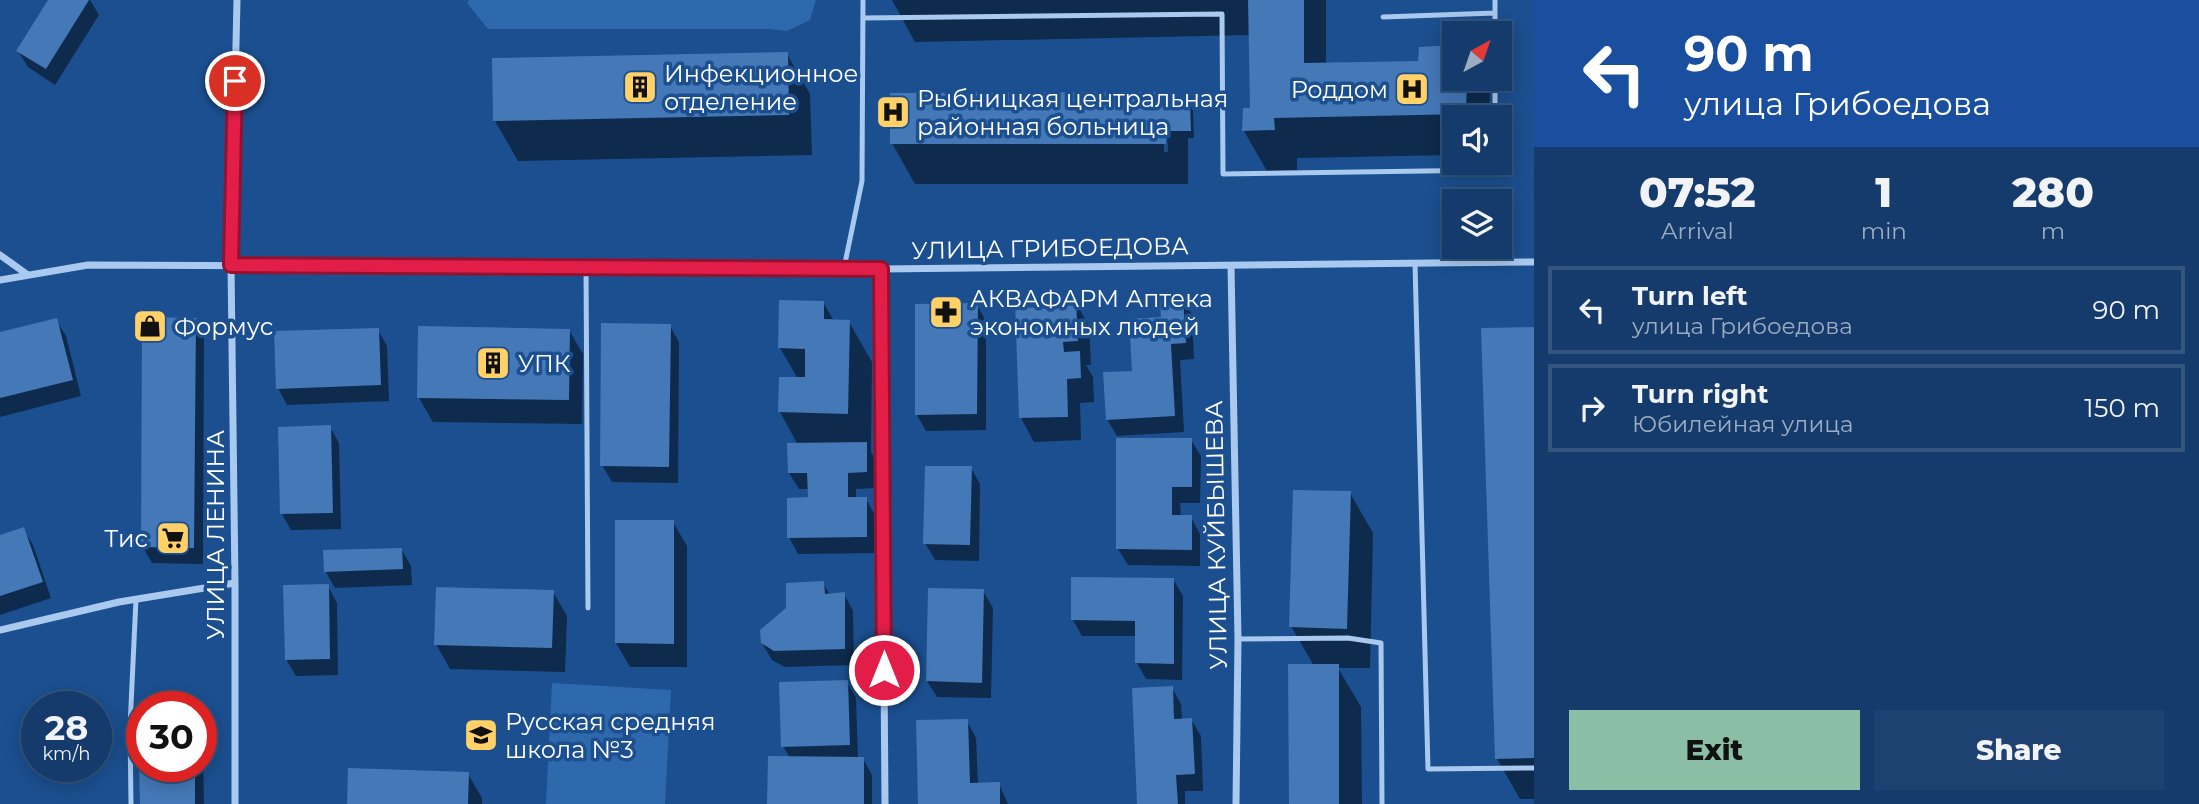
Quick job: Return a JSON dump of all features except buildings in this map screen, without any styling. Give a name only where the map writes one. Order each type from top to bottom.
[{"type":"street","name":"УЛИЦА ЛЕНИНА","points":[[235,804],[231,265],[237,0]]},
{"type":"street","points":[[0,255],[28,275]]},
{"type":"street","name":"УЛИЦА ГРИБОЕДОВА","points":[[0,280],[89,265],[881,269],[1534,262]]},
{"type":"street","name":"УЛИЦА КУЙБЫШЕВА","points":[[1231,266],[1238,639],[1236,804]]},
{"type":"street","points":[[881,269],[885,804]]},
{"type":"street","points":[[0,630],[136,598],[235,583]]},
{"type":"lane","points":[[844,268],[862,181],[863,0]]},
{"type":"lane","points":[[1495,0],[1495,21]]},
{"type":"lane","points":[[1382,17],[1495,13]]},
{"type":"lane","points":[[863,18],[1222,14],[1223,174],[1442,171]]},
{"type":"lane","points":[[1415,262],[1428,769],[1534,768]]},
{"type":"lane","points":[[586,267],[588,608]]},
{"type":"lane","points":[[131,804],[130,727],[136,598]]},
{"type":"lane","points":[[1238,639],[1348,638],[1381,643],[1382,804]]},
{"type":"shaded area","points":[[469,0],[816,0],[810,20],[787,31],[488,29],[467,3]]},
{"type":"shaded area","points":[[552,683],[671,690],[665,804],[546,804]]},
{"type":"place","name":"Инфекционное отделение","points":[[640,87]]},
{"type":"place","name":"Роддом","points":[[1412,89]]},
{"type":"place","name":"Рыбницкая центральная районная больница","points":[[893,112]]},
{"type":"place","name":"АКВАФАРМ Аптека экономных людей","points":[[946,312]]},
{"type":"place","name":"Формус","points":[[150,326]]},
{"type":"place","name":"УПК","points":[[493,363]]},
{"type":"place","name":"Тис","points":[[173,538]]},
{"type":"place","name":"Русская средняя школа №3","points":[[481,735]]},
{"type":"route","points":[[235,81],[231,265],[881,269],[884,670]]}]
